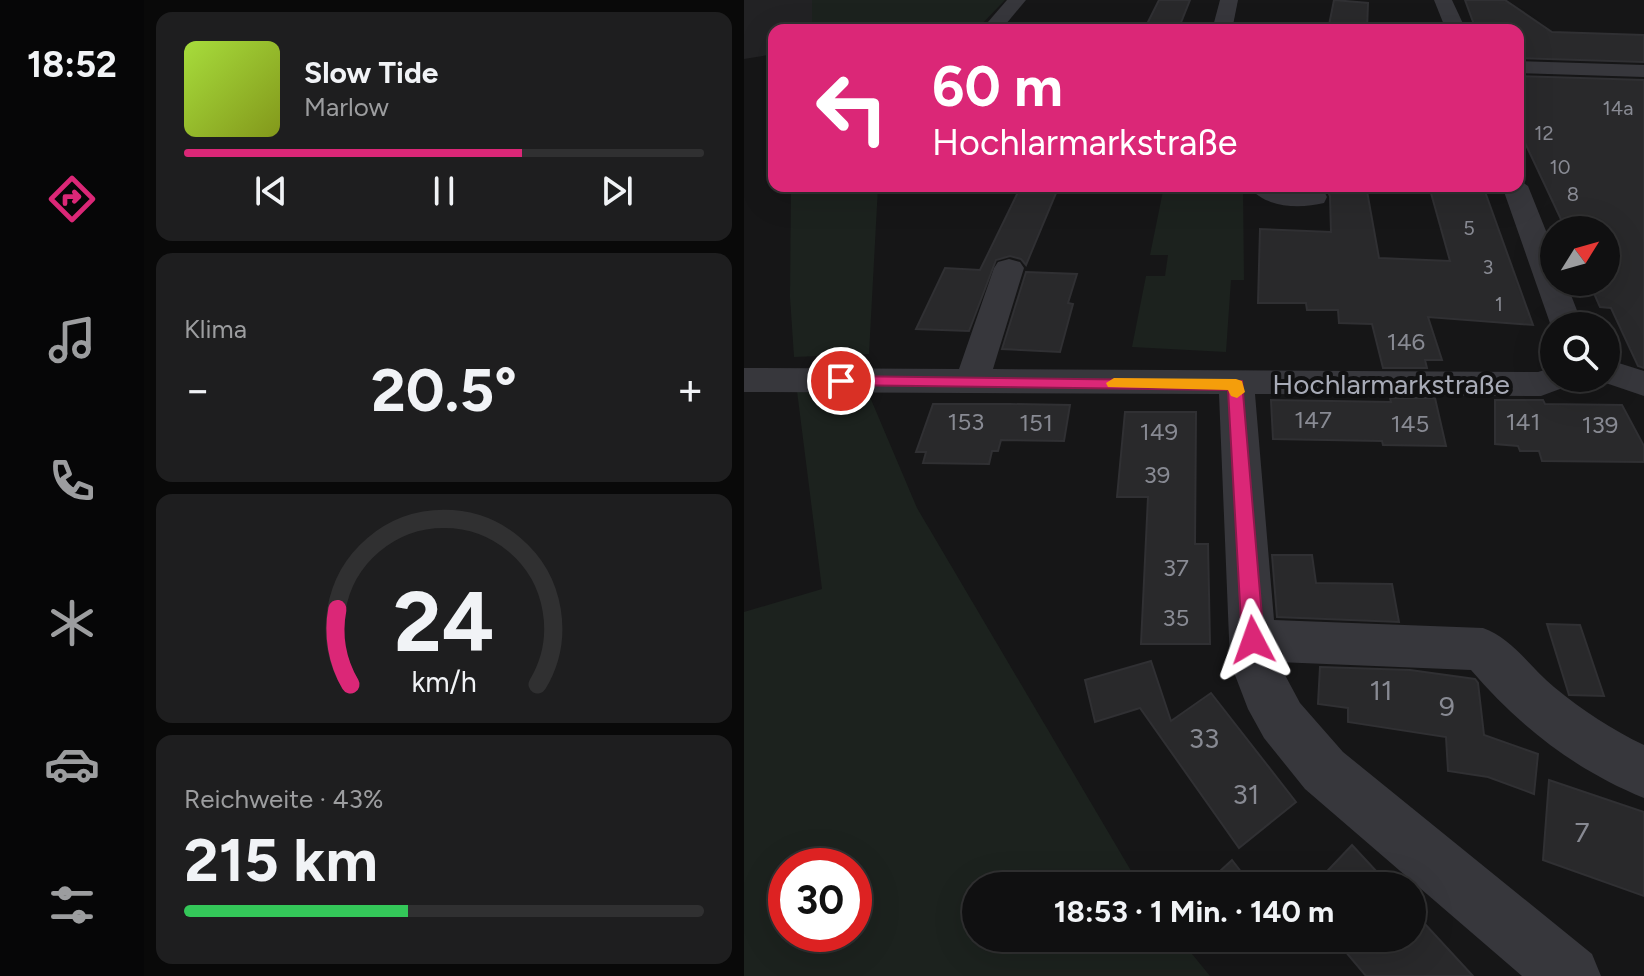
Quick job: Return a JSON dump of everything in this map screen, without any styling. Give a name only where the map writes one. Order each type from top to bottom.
[{"type":"street","points":[[996,24],[1017,0]]},
{"type":"street","points":[[1223,24],[1229,0]]},
{"type":"street","points":[[1439,1],[1452,24]]},
{"type":"street","points":[[1524,67],[1644,71]]},
{"type":"street","points":[[1270,192],[1275,196],[1314,197]]},
{"type":"street","points":[[1517,192],[1562,312]]},
{"type":"street","points":[[972,382],[1009,268]]},
{"type":"street","points":[[1620,376],[1644,384]]},
{"type":"street","name":"Hochlarmarkstraße","points":[[744,380],[1540,384]]},
{"type":"street","points":[[1236,384],[1254,662],[1262,689],[1280,720],[1333,779],[1570,976]]},
{"type":"street","points":[[1253,640],[1483,649],[1511,683],[1549,716],[1644,772]]},
{"type":"shaded area","points":[[744,0],[812,0],[812,24],[768,24],[768,55],[744,59]]},
{"type":"shaded area","points":[[812,0],[1005,0],[982,24],[812,24]]},
{"type":"shaded area","points":[[791,192],[878,192],[869,354],[794,357],[790,297]]},
{"type":"shaded area","points":[[1163,192],[1243,192],[1244,280],[1231,280],[1226,352],[1132,347],[1146,276],[1165,276],[1168,255],[1150,255]]},
{"type":"shaded area","points":[[867,390],[917,508],[1132,872],[962,872],[962,952],[1190,952],[1210,976],[744,976],[744,612],[822,589],[797,391]]},
{"type":"building","points":[[1159,0],[1190,0],[1180,24],[1147,24]]},
{"type":"building","points":[[1334,0],[1368,3],[1367,24],[1329,24]]},
{"type":"building","points":[[1465,0],[1505,0],[1552,32],[1644,35],[1644,62],[1524,58],[1524,24],[1474,24]]},
{"type":"building","points":[[1524,76],[1644,80],[1644,368],[1638,366],[1620,327],[1620,312],[1600,307],[1595,296],[1620,296],[1620,216],[1559,216],[1524,140]]},
{"type":"building","points":[[1018,192],[1056,192],[1026,265],[1021,259],[1010,256],[996,260],[969,331],[916,329],[945,268],[980,270]]},
{"type":"building","points":[[1328,192],[1367,192],[1379,258],[1450,261],[1431,192],[1485,192],[1533,325],[1428,317],[1442,360],[1425,360],[1427,368],[1383,368],[1372,324],[1339,323],[1338,310],[1307,310],[1306,303],[1258,303],[1260,229],[1331,232]]},
{"type":"building","points":[[1026,272],[1077,274],[1068,303],[1073,304],[1060,352],[1002,349]]},
{"type":"building","points":[[1390,398],[1435,398],[1446,446],[1383,445],[1382,441],[1273,439],[1271,400],[1391,402]]},
{"type":"building","points":[[1495,400],[1622,405],[1644,446],[1644,462],[1542,461],[1539,451],[1520,451],[1518,446],[1495,444]]},
{"type":"building","points":[[933,404],[1070,405],[1064,441],[1001,440],[998,451],[992,451],[989,464],[923,463],[926,452],[916,452]]},
{"type":"building","points":[[1125,412],[1196,412],[1195,544],[1208,544],[1210,644],[1141,644],[1148,497],[1117,497]]},
{"type":"building","points":[[1272,555],[1312,555],[1316,583],[1392,584],[1399,622],[1277,617]]},
{"type":"building","points":[[1547,624],[1580,625],[1604,696],[1569,695]]},
{"type":"building","points":[[1151,661],[1171,721],[1211,693],[1296,802],[1239,848],[1140,708],[1095,722],[1085,680]]},
{"type":"building","points":[[1320,667],[1410,670],[1475,679],[1484,735],[1538,754],[1534,794],[1488,777],[1448,771],[1446,737],[1348,722],[1348,708],[1318,704]]},
{"type":"building","points":[[1549,780],[1644,812],[1644,896],[1543,860]]},
{"type":"building","points":[[1352,845],[1377,872],[1326,872]]},
{"type":"building","points":[[1232,860],[1241,872],[1219,872]]},
{"type":"building","points":[[1426,925],[1473,976],[1366,976],[1346,952],[1426,952]]},
{"type":"slow traffic","points":[[1114,383],[1236,384],[1237,392]]},
{"type":"route","points":[[841,381],[1236,384],[1253,640]]}]
